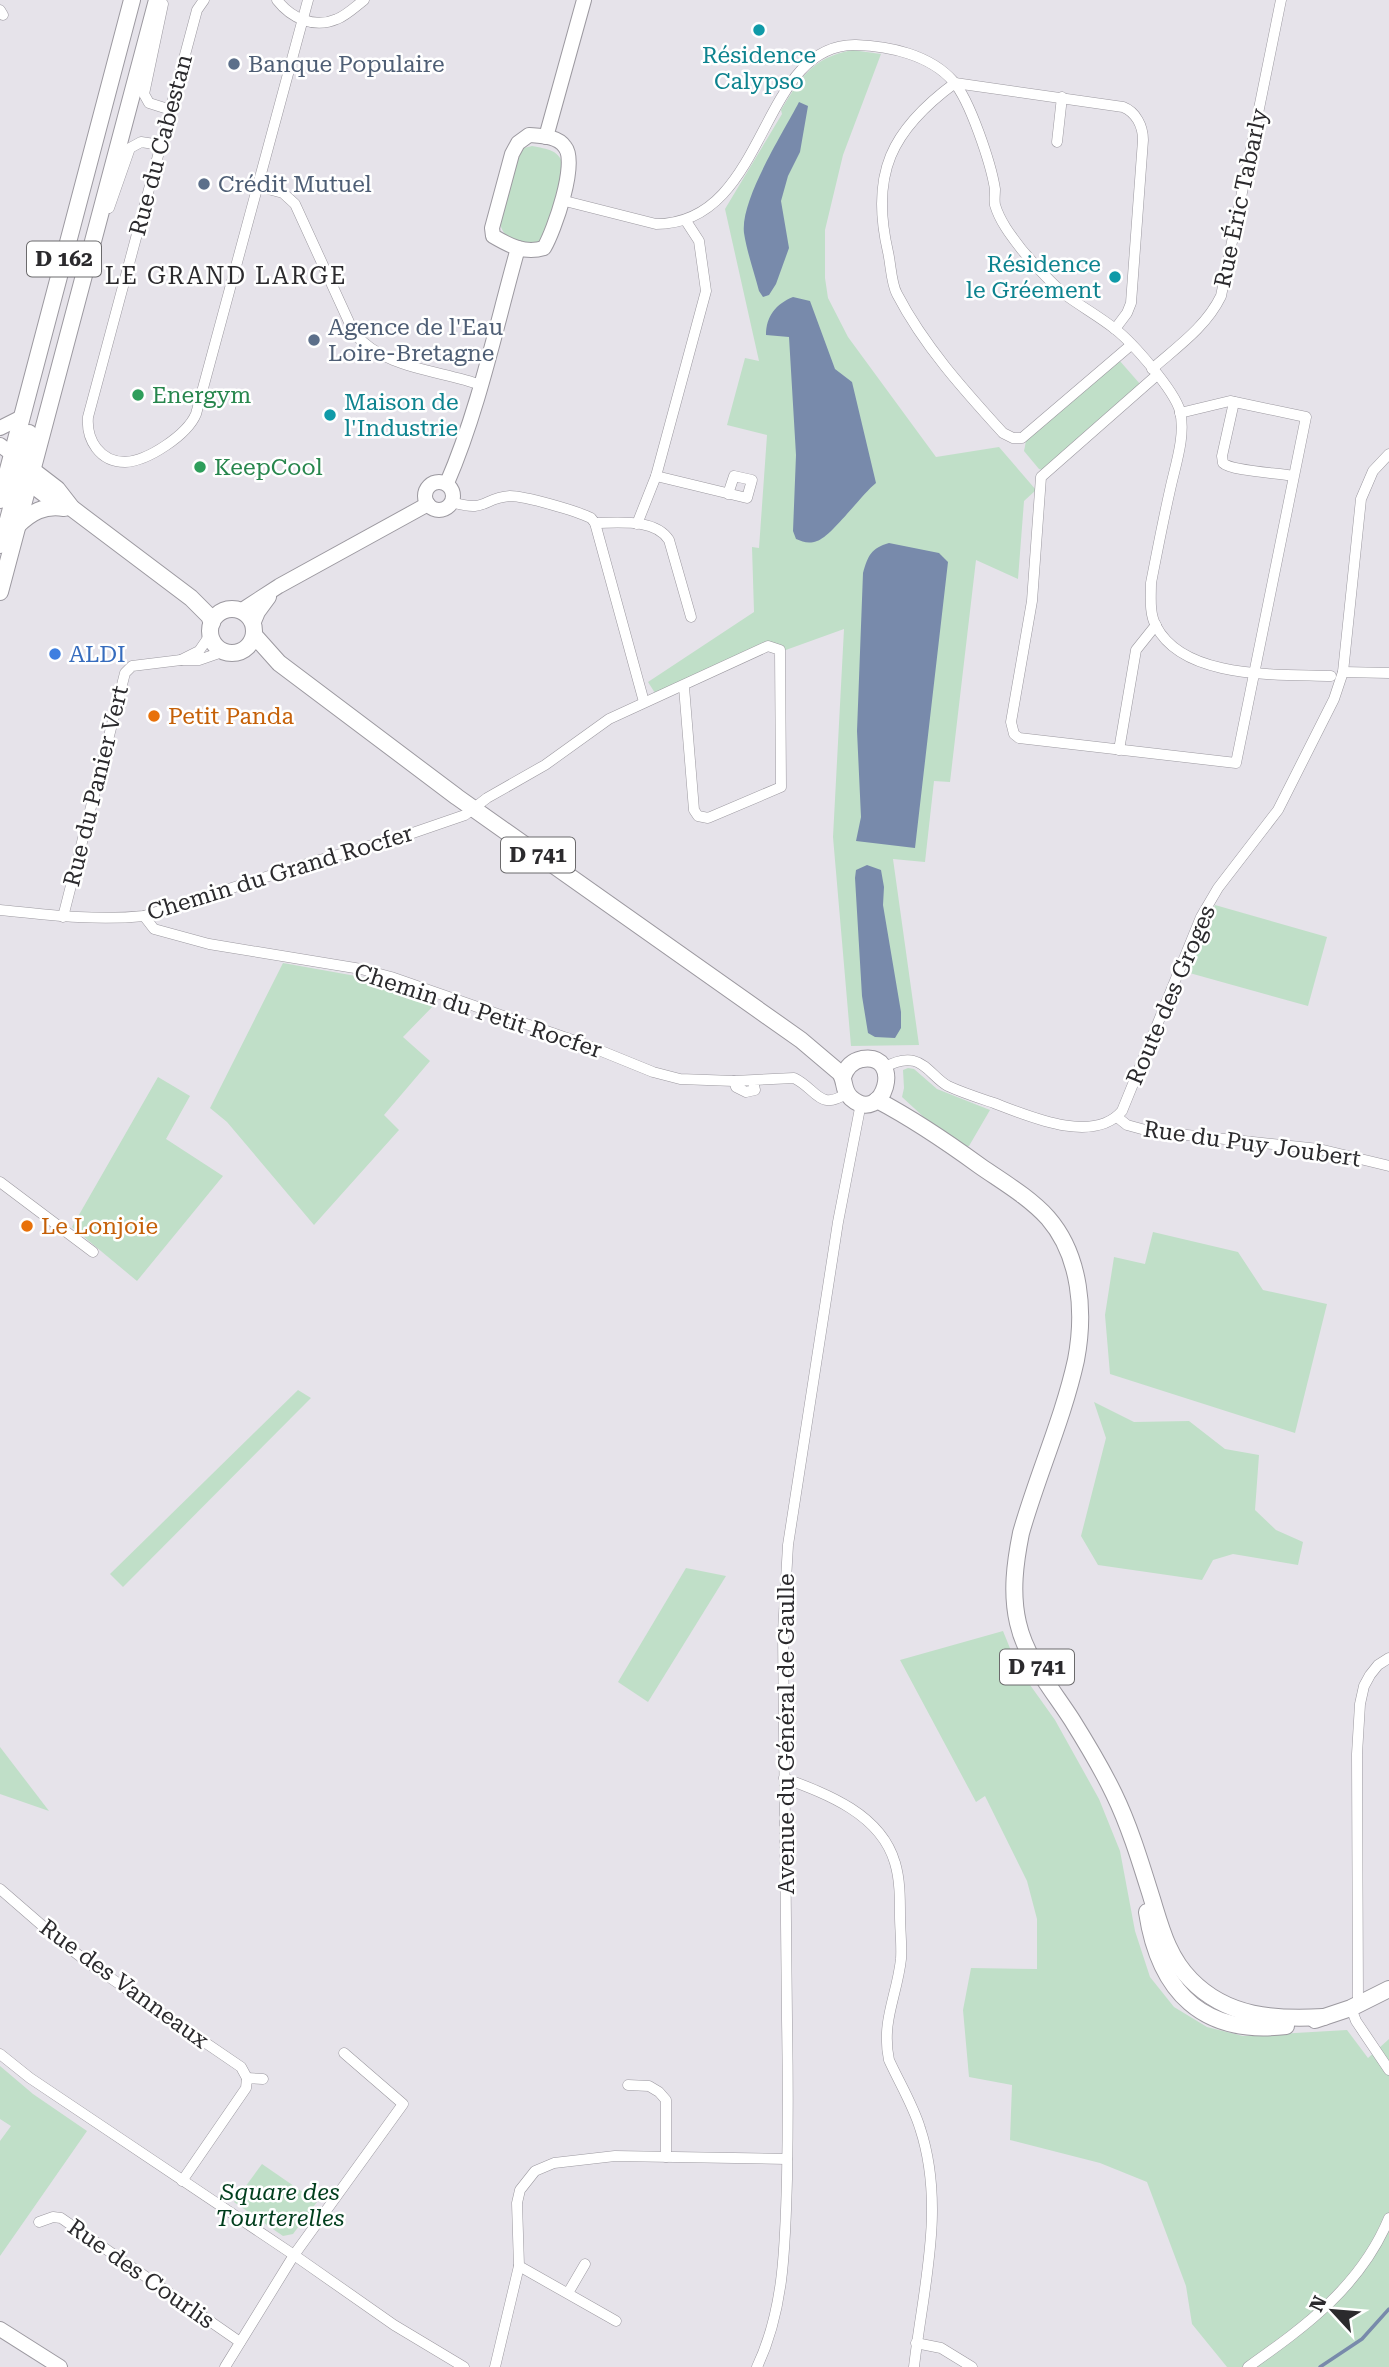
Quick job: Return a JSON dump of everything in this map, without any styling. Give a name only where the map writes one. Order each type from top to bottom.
[{"type":"main road","name":"D 162","points":[[0,592],[18,526],[15,464],[22,417],[132,0]]},
{"type":"main road","name":"D 162","points":[[0,500],[93,244],[157,0]]},
{"type":"main road","points":[[56,290],[48,360],[15,464],[57,489],[73,509],[191,598],[209,616],[212,642],[222,652],[244,650],[251,642],[253,630],[248,615],[191,598]]},
{"type":"main road","points":[[18,526],[27,517],[45,507],[73,509]]},
{"type":"main road","points":[[211,629],[233,610]]},
{"type":"main road","name":"D 741","points":[[253,630],[279,663]]},
{"type":"main road","name":"D 741","points":[[244,650],[279,663],[473,809],[801,1040],[840,1059],[854,1062]]},
{"type":"main road","name":"D 741","points":[[801,1040],[845,1085]]},
{"type":"main road","points":[[873,1060],[883,1068],[887,1080],[875,1096],[845,1085],[849,1066],[854,1062],[873,1060]]},
{"type":"main road","name":"D 741","points":[[875,1096],[922,1124],[1035,1206],[1060,1235],[1073,1264],[1079,1303],[1077,1351],[1070,1381],[1021,1533],[1016,1558],[1014,1602],[1024,1641],[1041,1675],[1086,1742],[1126,1820],[1141,1868],[1154,1948],[1166,1977],[1188,2001],[1215,2019],[1247,2027],[1284,2027],[1324,2017],[1354,2007],[1389,1989]]},
{"type":"street","points":[[164,0],[144,94],[149,103],[171,110]]},
{"type":"street","name":"Rue du Cabestan","points":[[204,0],[197,10],[88,417],[87,428],[93,444],[98,450],[125,462],[138,459],[177,439],[192,423],[308,0]]},
{"type":"street","points":[[276,0],[288,12],[302,20],[315,22],[337,19],[364,0]]},
{"type":"street","points":[[546,137],[584,0]]},
{"type":"street","name":"Rue Éric Tabarly","points":[[1119,750],[1025,740],[1014,734],[1012,729],[1032,601],[1041,477],[1202,325],[1221,296],[1281,0]]},
{"type":"street","points":[[561,200],[656,224],[686,220],[705,212],[725,193],[793,80],[801,69],[820,54],[842,46],[854,45],[883,48],[926,61],[955,83],[967,102],[995,189],[995,204],[1005,228],[1044,275],[1065,294],[1115,329],[1175,398],[1180,413],[1180,438],[1151,583],[1150,606],[1156,625],[1180,652],[1212,666],[1254,673],[1331,676]]},
{"type":"street","points":[[1115,329],[1127,313],[1130,303],[1143,131],[1130,110],[1062,97],[955,83],[916,114],[898,141],[887,165],[881,194],[881,223],[895,290],[930,347],[1003,433],[1013,438],[1022,438],[1131,345]]},
{"type":"street","points":[[1057,142],[1062,97]]},
{"type":"street","points":[[529,135],[546,137],[564,144],[570,155],[561,200],[550,238],[544,248],[531,252],[493,236],[492,228],[512,154],[518,143],[529,135]]},
{"type":"street","points":[[93,244],[111,203],[128,150],[141,142],[161,145]]},
{"type":"street","points":[[257,186],[283,193],[295,204],[355,333],[364,345],[393,360],[481,384]]},
{"type":"street","points":[[637,523],[656,476],[706,292],[699,241],[686,220]]},
{"type":"street","points":[[447,483],[437,481],[429,486],[425,495],[432,508],[443,509],[452,502],[453,495],[447,483],[481,384],[518,248]]},
{"type":"street","points":[[1156,625],[1136,650],[1119,750],[1236,763],[1306,416],[1234,402],[1180,413]]},
{"type":"street","points":[[1234,402],[1222,456],[1223,463],[1232,468],[1293,476]]},
{"type":"street","points":[[0,428],[22,417]]},
{"type":"street","name":"Route des Groges","points":[[1116,1117],[1125,1105],[1201,917],[1218,888],[1278,810],[1334,699],[1343,672],[1361,499],[1373,471],[1389,454]]},
{"type":"street","points":[[0,547],[15,464]]},
{"type":"street","points":[[656,476],[729,494]]},
{"type":"street","points":[[452,502],[475,507],[498,499],[519,497],[584,515],[595,523],[637,523],[660,530],[669,540],[691,617]]},
{"type":"street","points":[[233,610],[428,504]]},
{"type":"street","points":[[595,523],[644,702]]},
{"type":"street","points":[[253,630],[258,612],[279,586]]},
{"type":"street","points":[[181,660],[199,650],[211,629]]},
{"type":"street","name":"Chemin du Grand Rocfer","points":[[0,909],[117,919],[144,916],[404,836],[465,815],[487,798],[545,765],[609,719],[684,687],[768,646],[780,650],[781,787],[708,818],[698,816],[694,810],[684,687]]},
{"type":"street","name":"Rue du Panier Vert","points":[[63,916],[125,673],[132,666],[199,660],[222,652]]},
{"type":"street","points":[[1343,672],[1389,673]]},
{"type":"street","name":"Chemin du Petit Rocfer","points":[[144,916],[154,929],[209,944],[348,967],[391,977],[667,1076],[734,1081],[794,1078],[829,1102],[836,1101],[845,1085]]},
{"type":"street","points":[[883,1068],[899,1061],[916,1061],[948,1086],[1031,1117],[1059,1124],[1092,1126],[1116,1117]]},
{"type":"street","name":"Avenue du Général de Gaulle","points":[[757,2367],[769,2339],[783,2275],[787,2159],[783,1632],[788,1545],[838,1222],[875,1096]]},
{"type":"street","name":"Rue du Puy Joubert","points":[[1116,1117],[1127,1125],[1149,1131],[1319,1149],[1389,1166]]},
{"type":"street","points":[[0,1182],[93,1252]]},
{"type":"street","points":[[1389,1658],[1378,1665],[1370,1675],[1360,1704],[1354,2007],[1364,2033],[1389,2070]]},
{"type":"street","points":[[784,1778],[865,1818],[888,1845],[896,1864],[900,1895],[901,1960],[885,2033],[889,2060],[920,2126],[928,2162],[933,2212],[932,2243],[914,2367]]},
{"type":"street","name":"Rue des Vanneaux","points":[[0,1889],[93,1966],[241,2067],[247,2078]]},
{"type":"street","points":[[225,2367],[294,2255],[403,2104],[344,2053]]},
{"type":"street","points":[[0,2054],[30,2078],[394,2325],[464,2367]]},
{"type":"street","points":[[182,2181],[246,2088],[247,2078],[263,2079]]},
{"type":"street","points":[[628,2085],[649,2086],[666,2100],[666,2157]]},
{"type":"street","points":[[495,2367],[519,2266],[517,2203],[520,2190],[535,2171],[545,2166],[615,2156],[787,2159]]},
{"type":"street","name":"Rue des Courlis","points":[[38,2222],[53,2217],[61,2218],[240,2342]]},
{"type":"street","points":[[1248,2367],[1319,2314],[1347,2288],[1373,2252],[1389,2218]]},
{"type":"street","points":[[568,2293],[585,2264]]},
{"type":"street","points":[[519,2266],[616,2321]]},
{"type":"street","points":[[0,2329],[60,2367]]},
{"type":"street","points":[[916,2343],[941,2348],[972,2367]]},
{"type":"green space","points":[[852,50],[881,54],[843,155],[825,230],[825,278],[828,298],[848,337],[936,457],[999,447],[1036,490],[1024,501],[1018,579],[976,560],[950,782],[934,781],[925,862],[893,859],[919,1045],[851,1046],[833,837],[844,629],[783,651],[777,645],[655,693],[648,682],[754,612],[752,547],[759,548],[767,435],[727,425],[745,358],[759,361],[725,209],[782,114],[781,110],[802,79],[827,58]]},
{"type":"green space","points":[[532,146],[548,149],[556,154],[563,167],[546,235],[535,244],[508,237],[500,223],[518,154],[524,148]]},
{"type":"green space","points":[[1119,360],[1140,384],[1043,470],[1039,469],[1024,451],[1026,441]]},
{"type":"green space","points":[[1215,905],[1327,937],[1308,1006],[1186,972]]},
{"type":"green space","points":[[283,963],[367,978],[437,1002],[403,1037],[430,1061],[384,1115],[399,1130],[314,1225],[227,1122],[210,1108]]},
{"type":"green space","points":[[914,1069],[937,1089],[990,1110],[969,1146],[964,1147],[927,1120],[902,1097],[903,1070]]},
{"type":"green space","points":[[158,1077],[190,1096],[166,1139],[223,1176],[137,1281],[72,1227]]},
{"type":"green space","points":[[1153,1232],[1238,1252],[1263,1290],[1327,1304],[1295,1433],[1110,1374],[1105,1315],[1114,1257],[1145,1264]]},
{"type":"green space","points":[[298,1390],[311,1398],[123,1587],[110,1574]]},
{"type":"green space","points":[[1094,1402],[1134,1422],[1189,1421],[1225,1449],[1259,1455],[1255,1510],[1276,1530],[1303,1542],[1298,1565],[1233,1554],[1213,1560],[1202,1580],[1098,1565],[1081,1536],[1106,1438]]},
{"type":"green space","points":[[686,1568],[726,1576],[648,1702],[618,1682]]},
{"type":"green space","points":[[1003,1631],[1018,1668],[1055,1720],[1099,1799],[1120,1851],[1135,1931],[1150,1977],[1174,2007],[1207,2027],[1243,2036],[1347,2030],[1368,2058],[1389,2039],[1389,2367],[1227,2367],[1192,2324],[1186,2286],[1147,2182],[1100,2163],[1010,2140],[1012,2085],[969,2077],[963,2010],[971,1968],[1037,1969],[1037,1919],[1027,1881],[985,1796],[976,1802],[900,1660]]},
{"type":"green space","points":[[0,1747],[49,1811],[0,1794]]},
{"type":"green space","points":[[0,2066],[33,2094],[87,2131],[0,2256],[0,2141],[11,2126],[0,2119]]},
{"type":"green space","name":"Square des Tourterelles","points":[[262,2164],[317,2202],[293,2234],[283,2236],[234,2202]]},
{"type":"water","points":[[799,102],[808,106],[800,152],[788,176],[781,201],[789,248],[776,284],[769,295],[763,297],[747,247],[745,219],[755,185]]},
{"type":"water","points":[[793,297],[810,301],[835,369],[852,382],[876,483],[830,532],[811,542],[796,539],[793,531],[796,455],[789,337],[766,335],[773,312]]},
{"type":"water","points":[[889,543],[939,553],[948,562],[915,848],[856,841],[861,817],[857,731],[863,573],[871,554],[878,547]]},
{"type":"water","points":[[867,865],[881,870],[884,887],[883,905],[901,1012],[901,1028],[895,1038],[875,1037],[868,1033],[862,996],[855,878],[856,870]]},
{"type":"waterway","points":[[1320,2367],[1362,2339],[1389,2309]]},
{"type":"place","name":"Résidence Calypso","points":[[759,30]]},
{"type":"place","name":"Banque Populaire","points":[[234,64]]},
{"type":"place","name":"Crédit Mutuel","points":[[204,184]]},
{"type":"place","name":"Résidence le Gréement","points":[[1115,277]]},
{"type":"place","name":"Agence de l'Eau Loire-Bretagne","points":[[314,340]]},
{"type":"place","name":"Energym","points":[[138,395]]},
{"type":"place","name":"Maison de l'Industrie","points":[[330,415]]},
{"type":"place","name":"KeepCool","points":[[200,467]]},
{"type":"place","name":"ALDI","points":[[55,654]]},
{"type":"place","name":"Petit Panda","points":[[154,716]]},
{"type":"place","name":"Le Lonjoie","points":[[27,1226]]},
{"type":"district","name":"LE GRAND LARGE","points":[[226,276]]}]
